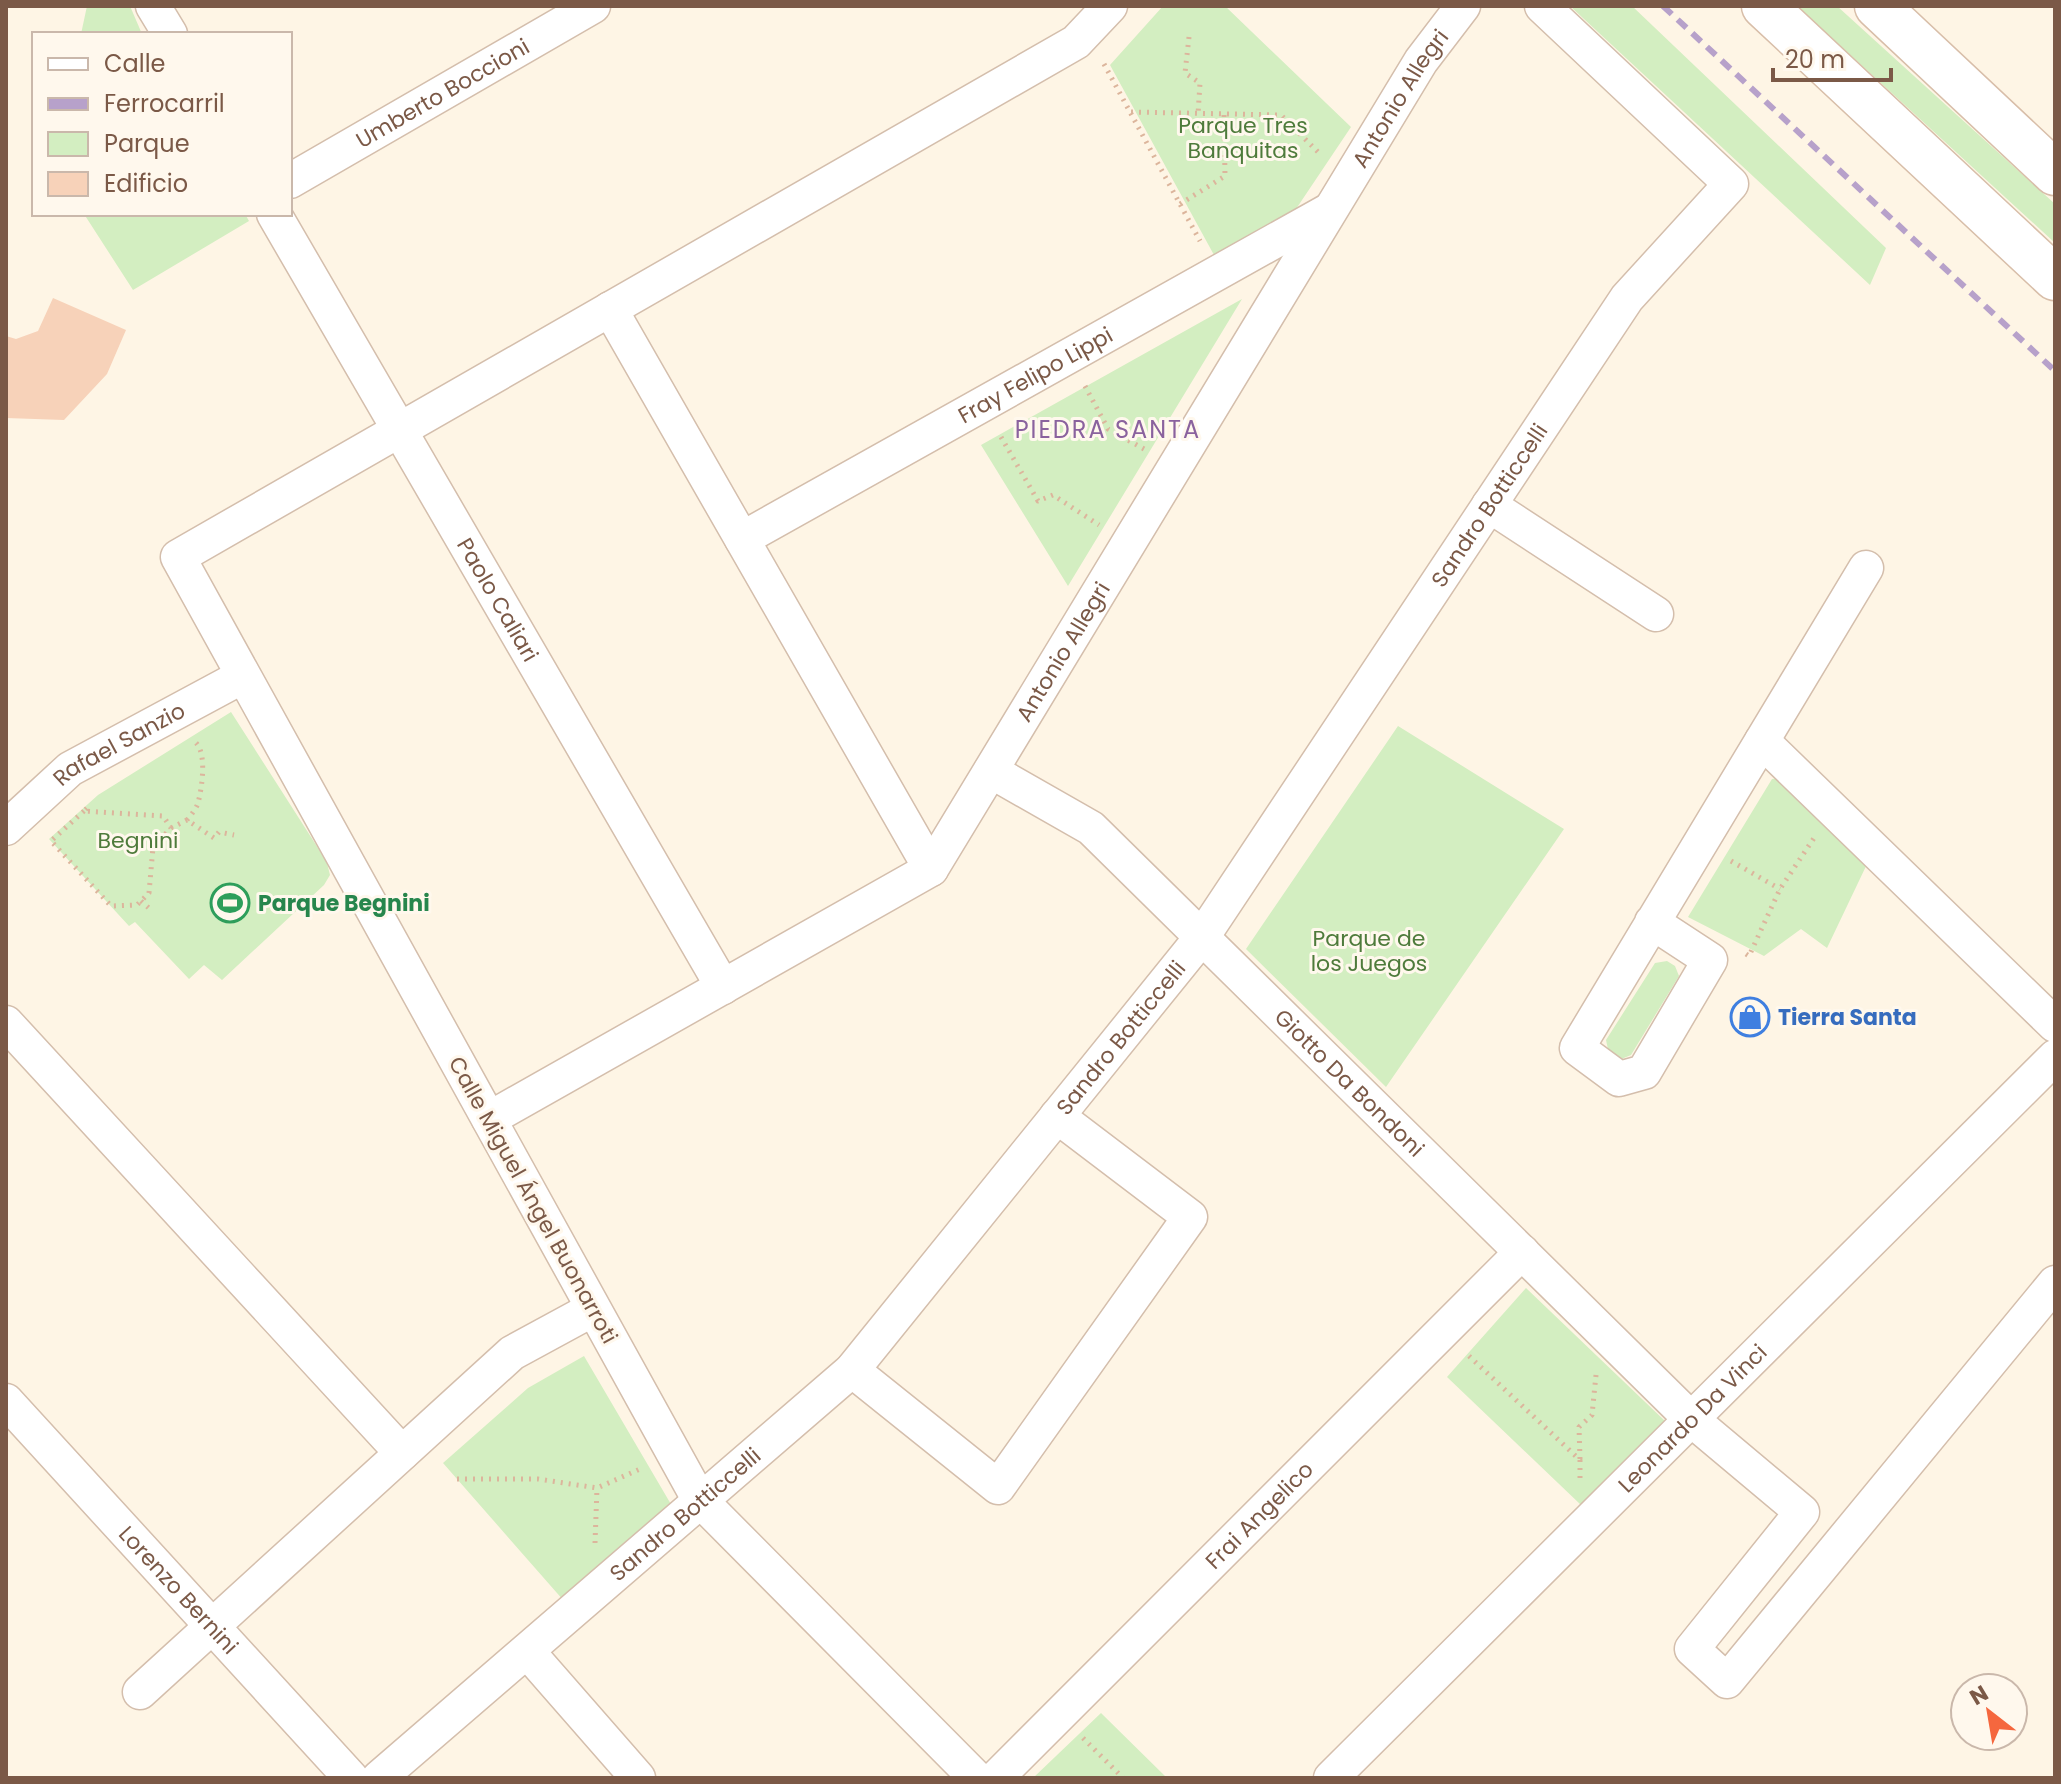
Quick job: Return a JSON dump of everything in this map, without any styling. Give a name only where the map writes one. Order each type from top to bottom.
[{"type":"main road","points":[[1764,6],[2055,278]]},
{"type":"main road","points":[[1891,11],[2055,173]]},
{"type":"street","points":[[153,6],[169,32]]},
{"type":"street","name":"Umberto Boccioni","points":[[292,180],[593,6]]},
{"type":"street","points":[[399,430],[1076,42],[1110,6]]},
{"type":"street","name":"Antonio Allegri","points":[[489,1119],[931,869],[1421,61],[1463,6]]},
{"type":"street","name":"Sandro Botticcelli","points":[[379,1778],[852,1370],[1202,937],[1627,298],[1731,184],[1542,6]]},
{"type":"street","name":"Fray Felipo Lippi","points":[[742,539],[1330,210]]},
{"type":"street","name":"Paolo Caliari","points":[[275,216],[723,987]]},
{"type":"street","points":[[610,309],[931,869]]},
{"type":"street","name":"Calle Miguel Ángel Buonarroti","points":[[399,430],[178,557],[228,684],[489,1119],[701,1501],[976,1778]]},
{"type":"street","points":[[1489,505],[1656,614]]},
{"type":"street","points":[[1652,922],[1866,568]]},
{"type":"street","name":"Rafael Sanzio","points":[[6,828],[70,769],[228,684]]},
{"type":"street","points":[[1762,741],[2055,1025]]},
{"type":"street","name":"Giotto Da Bondoni","points":[[991,771],[1091,828],[1691,1419],[1802,1512],[1692,1649],[1727,1681],[2055,1283]]},
{"type":"street","points":[[6,1023],[402,1453]]},
{"type":"street","name":"Leonardo Da Vinci","points":[[1331,1778],[2055,1057]]},
{"type":"street","points":[[852,1370],[998,1487],[1190,1217],[1057,1116]]},
{"type":"street","name":"Frai Angelico","points":[[996,1778],[1522,1252]]},
{"type":"street","points":[[140,1692],[512,1353],[593,1309]]},
{"type":"street","name":"Lorenzo Bernini","points":[[6,1401],[351,1778]]},
{"type":"street","points":[[527,1651],[638,1778]]},
{"type":"path","points":[[1189,37],[1185,73],[1200,83],[1198,115]]},
{"type":"path","points":[[1098,57],[1108,69],[1216,273]]},
{"type":"path","points":[[1131,112],[1281,115],[1325,159]]},
{"type":"path","points":[[1180,204],[1225,176],[1224,115]]},
{"type":"path","points":[[1079,375],[1108,429],[1152,453]]},
{"type":"path","points":[[994,425],[1038,501],[1053,495],[1107,530]]},
{"type":"path","points":[[91,804],[51,841],[111,906],[137,905],[149,893],[153,847],[171,828],[187,820],[198,805],[203,763],[201,748],[193,741],[224,722],[228,684]]},
{"type":"path","points":[[84,811],[163,816],[171,828]]},
{"type":"path","points":[[187,820],[214,838],[219,832],[234,835]]},
{"type":"path","points":[[1749,956],[1780,889],[1820,829]]},
{"type":"path","points":[[1723,857],[1780,889]]},
{"type":"path","points":[[141,901],[150,909]]},
{"type":"path","points":[[1462,1350],[1580,1460]]},
{"type":"path","points":[[1581,1492],[1579,1427],[1592,1415],[1594,1377],[1600,1369]]},
{"type":"path","points":[[457,1479],[538,1479],[597,1488],[643,1468]]},
{"type":"path","points":[[595,1546],[597,1488]]},
{"type":"green space","points":[[87,6],[130,6],[141,32],[81,32]]},
{"type":"green space","name":"Parque Tres Banquitas","points":[[1163,6],[1225,6],[1351,127],[1296,209],[1214,255],[1110,65]]},
{"type":"green space","points":[[1570,6],[1632,6],[1886,248],[1870,285]]},
{"type":"green space","points":[[1797,6],[1837,6],[2055,204],[2055,243]]},
{"type":"green space","points":[[85,216],[246,216],[249,221],[133,290]]},
{"type":"green space","points":[[1242,299],[1068,586],[981,445]]},
{"type":"green space","name":"Begnini","points":[[231,712],[318,848],[330,875],[324,885],[222,980],[204,965],[189,979],[135,922],[129,926],[49,839],[98,795]]},
{"type":"green space","name":"Parque de los Juegos","points":[[1398,726],[1564,829],[1386,1087],[1246,949]]},
{"type":"green space","points":[[1784,778],[1868,862],[1827,948],[1801,929],[1764,956],[1688,917],[1772,779]]},
{"type":"green space","points":[[1667,961],[1675,966],[1679,976],[1631,1055],[1619,1060],[1609,1054],[1606,1040],[1655,963]]},
{"type":"green space","points":[[1526,1288],[1666,1422],[1581,1505],[1447,1377]]},
{"type":"green space","points":[[584,1356],[672,1506],[564,1601],[443,1463],[528,1388]]},
{"type":"green space","points":[[1101,1713],[1167,1778],[1033,1778]]},
{"type":"building","points":[[53,298],[126,330],[107,374],[64,420],[6,418],[6,336],[16,339],[38,331]]},
{"type":"railway","points":[[1663,6],[2055,371]]},
{"type":"place","name":"Parque Begnini","points":[[230,903]]},
{"type":"place","name":"Tierra Santa","points":[[1750,1017]]},
{"type":"district","name":"PIEDRA SANTA","points":[[1108,429]]}]
